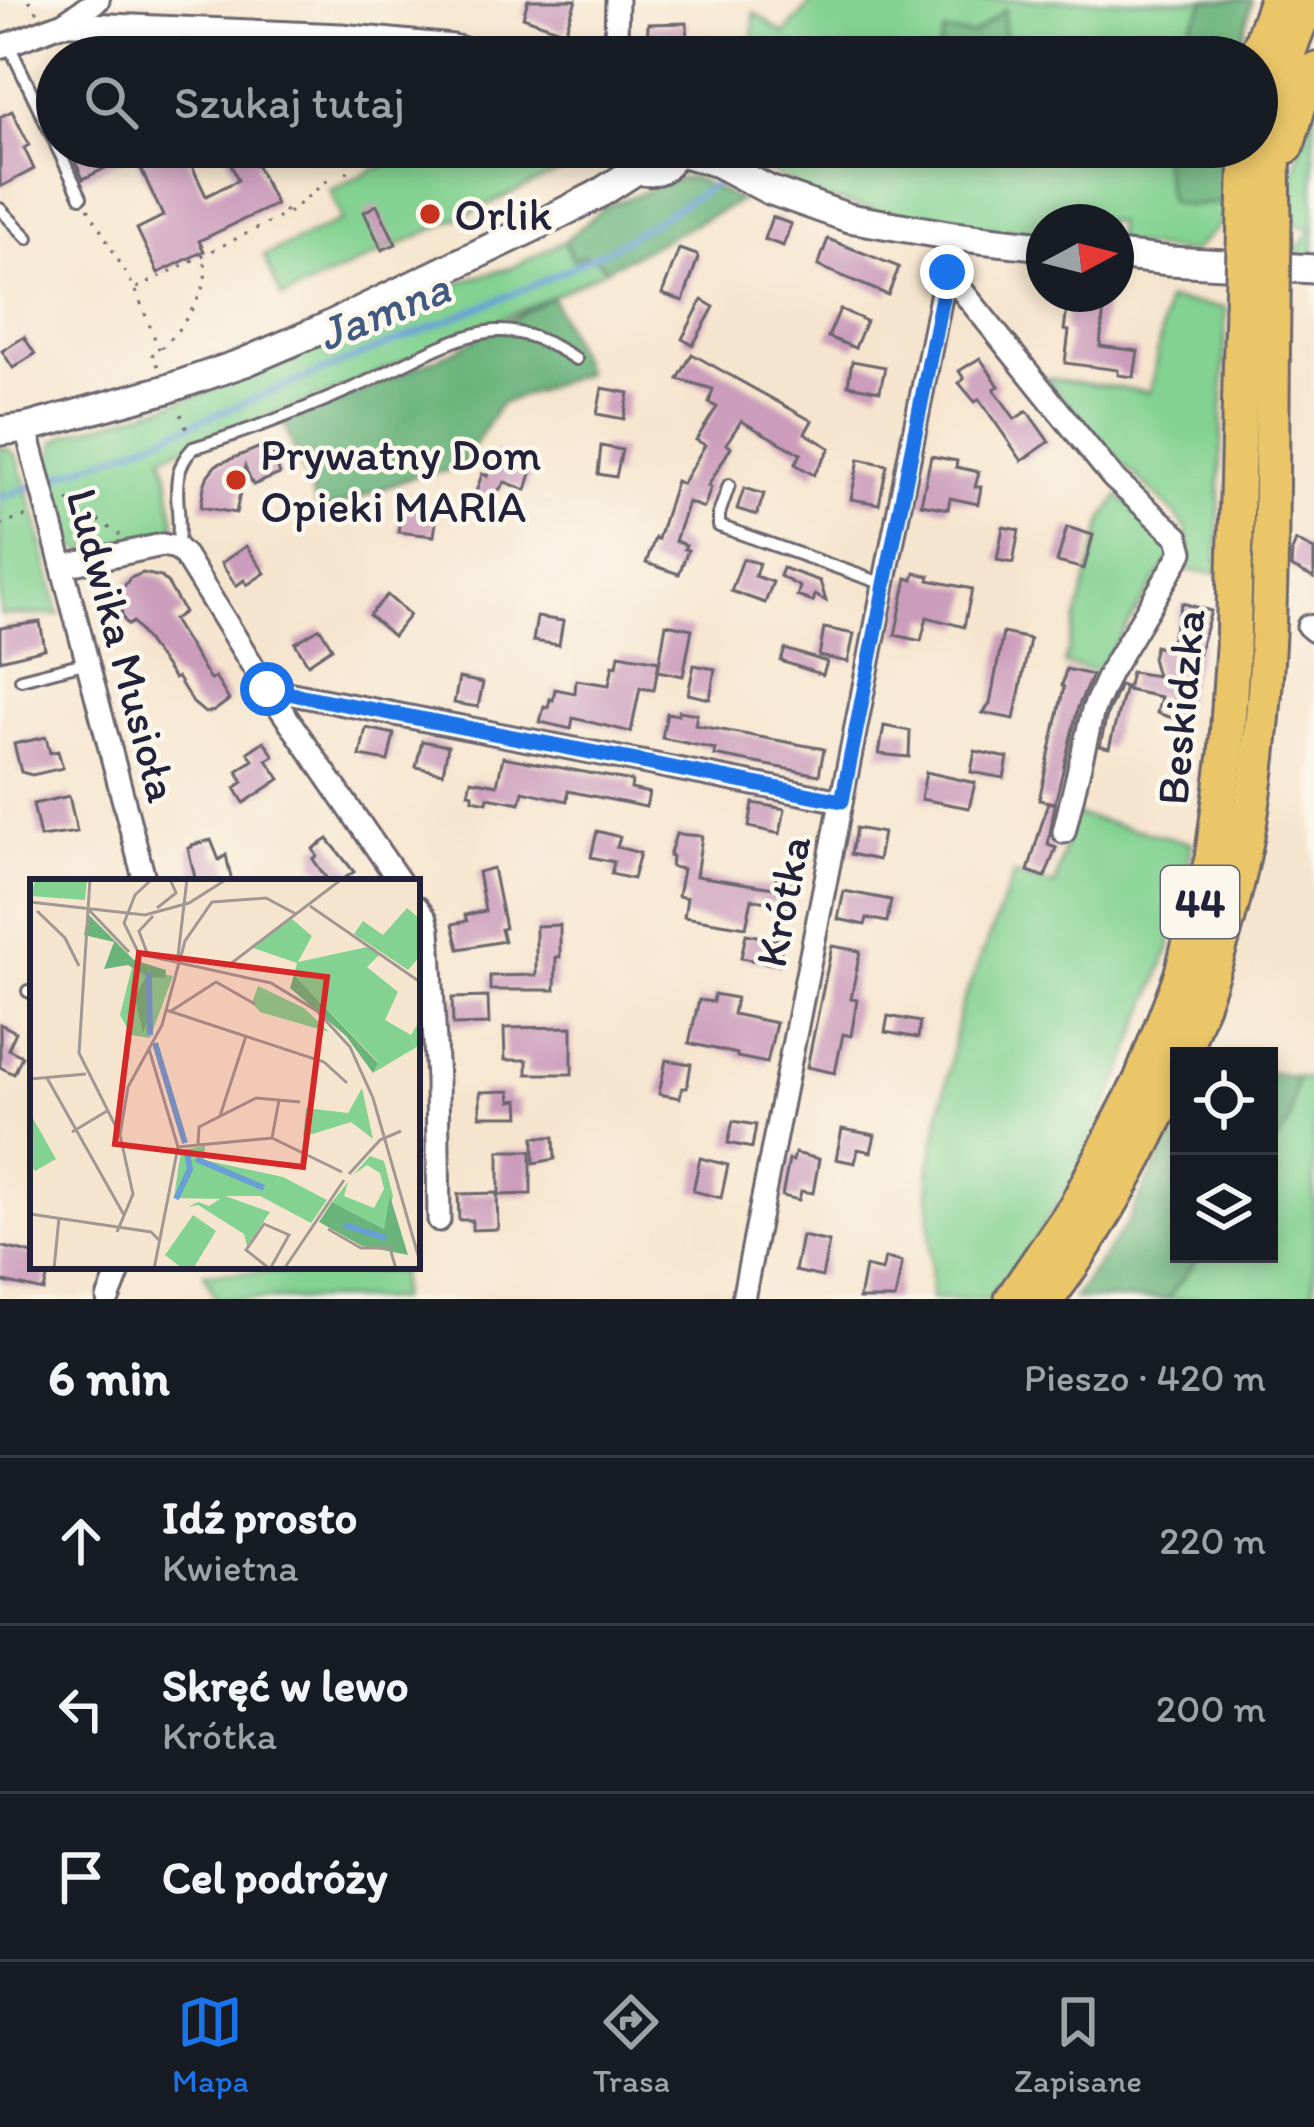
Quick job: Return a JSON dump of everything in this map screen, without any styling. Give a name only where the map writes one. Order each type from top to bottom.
[{"type":"main road","points":[[1263,36],[1276,0]]},
{"type":"main road","name":"44","points":[[1278,90],[1295,30],[1311,0]]},
{"type":"main road","points":[[1259,218],[1314,70]]},
{"type":"main road","name":"Beskidzka","points":[[1012,1299],[1076,1205],[1141,1080],[1181,976],[1211,859],[1226,754],[1257,310],[1259,218],[1251,168]]},
{"type":"main road","name":"44","points":[[1259,218],[1266,168]]},
{"type":"main road","name":"Beskidzka","points":[[1185,1047],[1226,928],[1254,796],[1264,704],[1267,650],[1257,310]]},
{"type":"main road","name":"Beskidzka","points":[[1047,1299],[1073,1264],[1170,1087]]},
{"type":"street","points":[[616,0],[616,36]]},
{"type":"street","points":[[4,45],[61,25],[107,1]]},
{"type":"street","points":[[107,1],[102,12],[109,25]]},
{"type":"street","points":[[107,1],[134,26]]},
{"type":"street","points":[[61,25],[339,36]]},
{"type":"street","points":[[13,429],[167,389],[320,330],[597,195],[623,168]]},
{"type":"street","points":[[726,168],[769,190],[849,218],[1026,244]]},
{"type":"street","name":"Krótka","points":[[743,1299],[953,236]]},
{"type":"street","points":[[1134,257],[1314,269]]},
{"type":"street","points":[[947,272],[1112,478],[1178,537],[1182,552],[1110,672],[1093,710],[1064,832]]},
{"type":"street","name":"Ludwika Musioła","points":[[13,429],[35,469],[64,566],[144,879]]},
{"type":"street","points":[[64,566],[162,545],[177,548],[398,879]]},
{"type":"street","points":[[267,689],[842,801]]},
{"type":"street","points":[[420,911],[429,930],[427,1081],[440,1220]]},
{"type":"street","points":[[108,1299],[120,1269]]},
{"type":"lane","points":[[4,45],[36,107]]},
{"type":"lane","points":[[67,168],[81,196]]},
{"type":"lane","points":[[0,209],[28,238]]},
{"type":"lane","points":[[177,548],[175,486],[183,458],[193,448],[355,387],[466,336],[500,331],[526,336],[550,343],[576,359]]},
{"type":"lane","points":[[729,485],[718,526],[884,584]]},
{"type":"lane","points":[[21,679],[88,662]]},
{"type":"path","points":[[29,0],[35,8]]},
{"type":"path","points":[[347,171],[350,180]]},
{"type":"path","points":[[135,289],[286,214],[328,180]]},
{"type":"path","points":[[81,196],[135,289],[160,351]]},
{"type":"path","points":[[282,203],[286,214]]},
{"type":"path","points":[[161,373],[152,355],[188,316],[205,280],[205,255]]},
{"type":"path","points":[[182,414],[193,448]]},
{"type":"path","points":[[0,525],[44,500],[141,549]]},
{"type":"green space","points":[[814,0],[1206,0],[1185,36],[753,36],[754,12],[784,34]]},
{"type":"green space","points":[[1206,0],[1252,0],[1243,36],[1185,36]]},
{"type":"green space","points":[[1005,9],[1004,36],[943,36],[944,32],[973,35]]},
{"type":"green space","points":[[1110,31],[1123,36],[1085,36]]},
{"type":"green space","points":[[1314,109],[1314,258],[1289,256],[1289,249],[1303,244],[1311,228],[1288,223],[1295,165]]},
{"type":"green space","points":[[378,168],[557,168],[559,172],[282,298],[264,256],[342,220],[330,190]]},
{"type":"green space","points":[[764,168],[1163,168],[1169,202],[1186,206],[1224,203],[1222,223],[1191,253],[1134,245],[1134,204],[1026,204],[1026,233],[924,221],[808,194]]},
{"type":"green space","points":[[1163,168],[1224,168],[1224,203],[1186,206],[1169,202]]},
{"type":"green space","points":[[693,177],[740,201],[606,269],[587,255],[573,260],[565,241],[604,207]]},
{"type":"green space","points":[[564,241],[573,259],[587,255],[606,269],[331,393],[163,455],[176,534],[85,552],[70,545],[50,464],[55,442],[66,435],[271,368],[468,279],[511,268]]},
{"type":"green space","points":[[552,297],[585,373],[500,404],[460,469],[415,476],[320,513],[284,424],[451,352]]},
{"type":"green space","points":[[1167,300],[1226,308],[1217,573],[1183,570],[1190,551],[1187,531],[1177,516],[1044,378],[1150,392]]},
{"type":"green space","points":[[0,447],[18,458],[59,615],[0,615]]},
{"type":"green space","points":[[1119,496],[1171,539],[1173,554],[1098,671],[1064,664],[1104,517]]},
{"type":"green space","points":[[1072,814],[1192,843],[1170,947],[1078,1171],[1022,1260],[989,1299],[931,1299],[929,1172],[960,1010],[1014,874],[1055,886]]},
{"type":"green space","points":[[1278,1074],[1297,1077],[1289,1123],[1278,1140]]},
{"type":"green space","points":[[1297,1077],[1314,1080],[1314,1299],[1167,1299],[1194,1263],[1278,1263],[1278,1140],[1289,1123]]},
{"type":"green space","points":[[1170,1138],[1170,1263],[1194,1263],[1167,1299],[1073,1299],[1127,1223]]},
{"type":"green space","points":[[400,1271],[399,1299],[216,1299],[204,1273]]},
{"type":"building","points":[[528,0],[576,0],[565,32],[523,17]]},
{"type":"building","points":[[687,23],[687,36],[648,36],[648,24]]},
{"type":"building","points":[[12,111],[29,145],[24,148],[34,169],[0,187],[0,117]]},
{"type":"building","points":[[78,168],[105,168],[83,179]]},
{"type":"building","points":[[141,168],[193,168],[206,196],[238,180],[233,168],[258,168],[276,204],[199,241],[204,251],[158,273],[137,229],[163,216]]},
{"type":"building","points":[[377,205],[396,244],[382,250],[364,212]]},
{"type":"building","points":[[772,217],[791,224],[783,246],[764,239]]},
{"type":"building","points":[[828,239],[899,267],[888,295],[818,266]]},
{"type":"building","points":[[679,249],[698,258],[683,301],[662,294]]},
{"type":"building","points":[[702,300],[714,307],[693,345],[682,339]]},
{"type":"building","points":[[840,309],[866,321],[855,348],[828,337]]},
{"type":"building","points":[[1067,312],[1103,312],[1100,346],[1138,351],[1134,377],[1118,375],[1118,370],[1065,363],[1069,331],[1064,330]]},
{"type":"building","points":[[24,337],[35,354],[13,368],[2,351]]},
{"type":"building","points":[[692,354],[812,421],[805,433],[830,448],[814,475],[795,464],[801,454],[741,421],[708,486],[704,508],[688,502],[675,541],[688,550],[679,574],[646,563],[676,481],[682,484],[705,445],[696,440],[717,407],[709,403],[713,389],[678,379]]},
{"type":"building","points":[[980,358],[1015,419],[1027,411],[1049,442],[1022,461],[979,399],[975,402],[959,383],[964,379],[959,371]]},
{"type":"building","points":[[852,361],[885,367],[880,391],[848,385]]},
{"type":"building","points":[[602,388],[629,393],[624,419],[597,414]]},
{"type":"building","name":"Prywatny Dom Opieki MARIA","points":[[268,444],[280,474],[253,485],[245,467],[236,513],[201,507],[204,486],[216,465]]},
{"type":"building","points":[[601,446],[622,450],[616,477],[598,474]]},
{"type":"building","points":[[495,453],[533,467],[526,490],[505,482],[489,503],[474,498]]},
{"type":"building","points":[[931,456],[979,472],[978,504],[950,498],[948,509],[921,504]]},
{"type":"building","points":[[859,459],[887,465],[879,504],[851,499]]},
{"type":"building","points":[[744,488],[764,494],[757,515],[737,509]]},
{"type":"building","points":[[401,510],[437,514],[434,536],[398,532]]},
{"type":"building","points":[[1003,527],[1019,530],[1013,563],[997,560]]},
{"type":"building","points":[[1067,527],[1093,535],[1084,569],[1057,562]]},
{"type":"building","points":[[1296,541],[1314,550],[1314,578],[1291,567]]},
{"type":"building","points":[[246,546],[265,573],[236,586],[221,563]]},
{"type":"building","points":[[743,559],[759,563],[755,576],[773,582],[765,603],[731,591]]},
{"type":"building","points":[[783,568],[820,581],[826,601],[815,595],[813,602],[797,596],[800,587],[780,576]]},
{"type":"building","points":[[143,573],[167,582],[184,612],[173,620],[210,680],[215,677],[229,700],[214,711],[205,713],[193,703],[133,622],[128,625],[123,618],[120,592],[130,578]]},
{"type":"building","points":[[915,573],[972,589],[964,627],[927,617],[921,641],[895,635],[907,578],[913,580]]},
{"type":"building","points":[[387,595],[410,615],[393,636],[369,615]]},
{"type":"building","points":[[1182,603],[1211,611],[1179,720],[1157,713],[1161,697],[1127,690],[1131,672],[1157,676],[1152,658],[1155,646],[1168,651]]},
{"type":"building","points":[[537,617],[563,621],[559,645],[533,641]]},
{"type":"building","points":[[40,622],[45,649],[0,660],[0,628]]},
{"type":"building","points":[[666,624],[692,629],[683,676],[658,671]]},
{"type":"building","points":[[320,628],[332,648],[308,664],[295,643]]},
{"type":"building","points":[[824,628],[854,634],[848,662],[819,656]]},
{"type":"building","points":[[1003,633],[1030,639],[1014,719],[983,713],[990,704]]},
{"type":"building","points":[[785,649],[827,662],[823,675],[781,661]]},
{"type":"building","points":[[619,654],[659,661],[654,690],[640,688],[631,732],[573,718],[571,729],[540,722],[555,689],[575,693],[576,680],[609,685]]},
{"type":"building","points":[[694,665],[715,669],[710,699],[688,694]]},
{"type":"building","points":[[1066,669],[1092,675],[1078,707],[1055,803],[1039,800]]},
{"type":"building","points":[[459,678],[483,683],[478,707],[454,703]]},
{"type":"building","points":[[1120,685],[1125,687],[1109,748],[1100,746],[1107,715]]},
{"type":"building","points":[[679,711],[697,714],[695,725],[824,749],[819,775],[714,755],[715,749],[662,738],[667,713],[678,715]]},
{"type":"building","points":[[884,726],[910,731],[909,757],[879,754]]},
{"type":"building","points":[[366,728],[394,734],[388,761],[360,756]]},
{"type":"building","points":[[46,737],[50,753],[58,751],[63,768],[32,775],[21,772],[14,744]]},
{"type":"building","points":[[264,741],[274,756],[267,760],[280,779],[244,803],[235,788],[243,782],[237,771],[253,760],[248,752]]},
{"type":"building","points":[[422,741],[448,746],[443,773],[416,767]]},
{"type":"building","points":[[975,751],[1008,758],[1004,778],[971,772]]},
{"type":"building","points":[[503,757],[632,781],[631,789],[649,793],[646,807],[568,791],[567,801],[523,791],[520,803],[473,799],[468,793],[471,780],[497,785]]},
{"type":"building","points":[[926,772],[975,783],[969,808],[921,799]]},
{"type":"building","points":[[69,796],[77,832],[40,837],[33,804]]},
{"type":"building","points":[[1048,802],[1055,804],[1048,845],[1056,848],[1045,877],[1028,871]]},
{"type":"building","points":[[753,803],[785,809],[780,834],[749,827]]},
{"type":"building","points":[[856,828],[883,833],[878,860],[851,854]]},
{"type":"building","points":[[597,831],[620,837],[617,847],[640,853],[633,879],[611,874],[614,862],[591,857]]},
{"type":"building","points":[[676,834],[702,836],[696,876],[774,888],[777,873],[796,877],[790,907],[752,899],[746,927],[684,917],[687,898],[678,896],[683,869],[671,867],[669,856]]},
{"type":"building","points":[[328,839],[354,872],[344,879],[327,879],[313,859],[317,856],[313,849]]},
{"type":"building","points":[[211,840],[219,860],[226,855],[231,879],[195,879],[188,848]]},
{"type":"building","points":[[493,868],[504,941],[459,949],[453,924],[467,921],[465,915],[485,911],[478,872]]},
{"type":"building","points":[[844,891],[891,900],[887,922],[867,918],[865,925],[838,919]]},
{"type":"building","points":[[560,925],[555,990],[490,990],[490,976],[536,975],[536,926]]},
{"type":"building","points":[[746,934],[783,941],[778,965],[741,958]]},
{"type":"building","points":[[832,946],[860,951],[851,999],[857,1000],[851,1036],[843,1034],[835,1073],[807,1067]]},
{"type":"building","points":[[714,994],[736,998],[733,1014],[776,1023],[767,1063],[689,1043],[699,1000],[713,1002]]},
{"type":"building","points":[[488,997],[489,1024],[453,1025],[452,998]]},
{"type":"building","points":[[888,1016],[920,1022],[918,1038],[885,1032]]},
{"type":"building","points":[[0,1024],[16,1032],[8,1049],[22,1056],[14,1074],[0,1067]]},
{"type":"building","points":[[572,1027],[572,1074],[527,1074],[527,1060],[505,1060],[504,1028]]},
{"type":"building","points":[[666,1060],[691,1064],[680,1098],[659,1094]]},
{"type":"building","points":[[510,1091],[511,1101],[519,1100],[520,1116],[480,1116],[480,1092]]},
{"type":"building","points":[[733,1121],[756,1125],[752,1148],[728,1143]]},
{"type":"building","points":[[842,1129],[875,1135],[871,1152],[858,1149],[855,1163],[836,1159]]},
{"type":"building","points":[[534,1137],[554,1137],[555,1159],[534,1163]]},
{"type":"building","points":[[499,1151],[531,1151],[531,1194],[499,1195]]},
{"type":"building","points":[[795,1153],[819,1159],[813,1193],[801,1191],[799,1200],[782,1196],[789,1160],[793,1161]]},
{"type":"building","points":[[700,1158],[728,1165],[721,1198],[693,1191]]},
{"type":"building","points":[[497,1193],[498,1229],[472,1230],[472,1220],[459,1220],[458,1194]]},
{"type":"building","points":[[802,1236],[829,1242],[822,1277],[795,1271]]},
{"type":"building","points":[[0,1246],[30,1253],[30,1269],[49,1269],[44,1291],[0,1281]]},
{"type":"building","points":[[885,1258],[902,1262],[895,1299],[859,1299],[865,1267],[882,1271]]},
{"type":"waterway","name":"Jamna","points":[[0,498],[532,286],[609,249],[725,178]]},
{"type":"place","name":"Orlik","points":[[430,214]]},
{"type":"place","name":"Prywatny Dom Opieki MARIA","points":[[236,480]]},
{"type":"route","points":[[267,689],[842,801],[947,272]]}]
